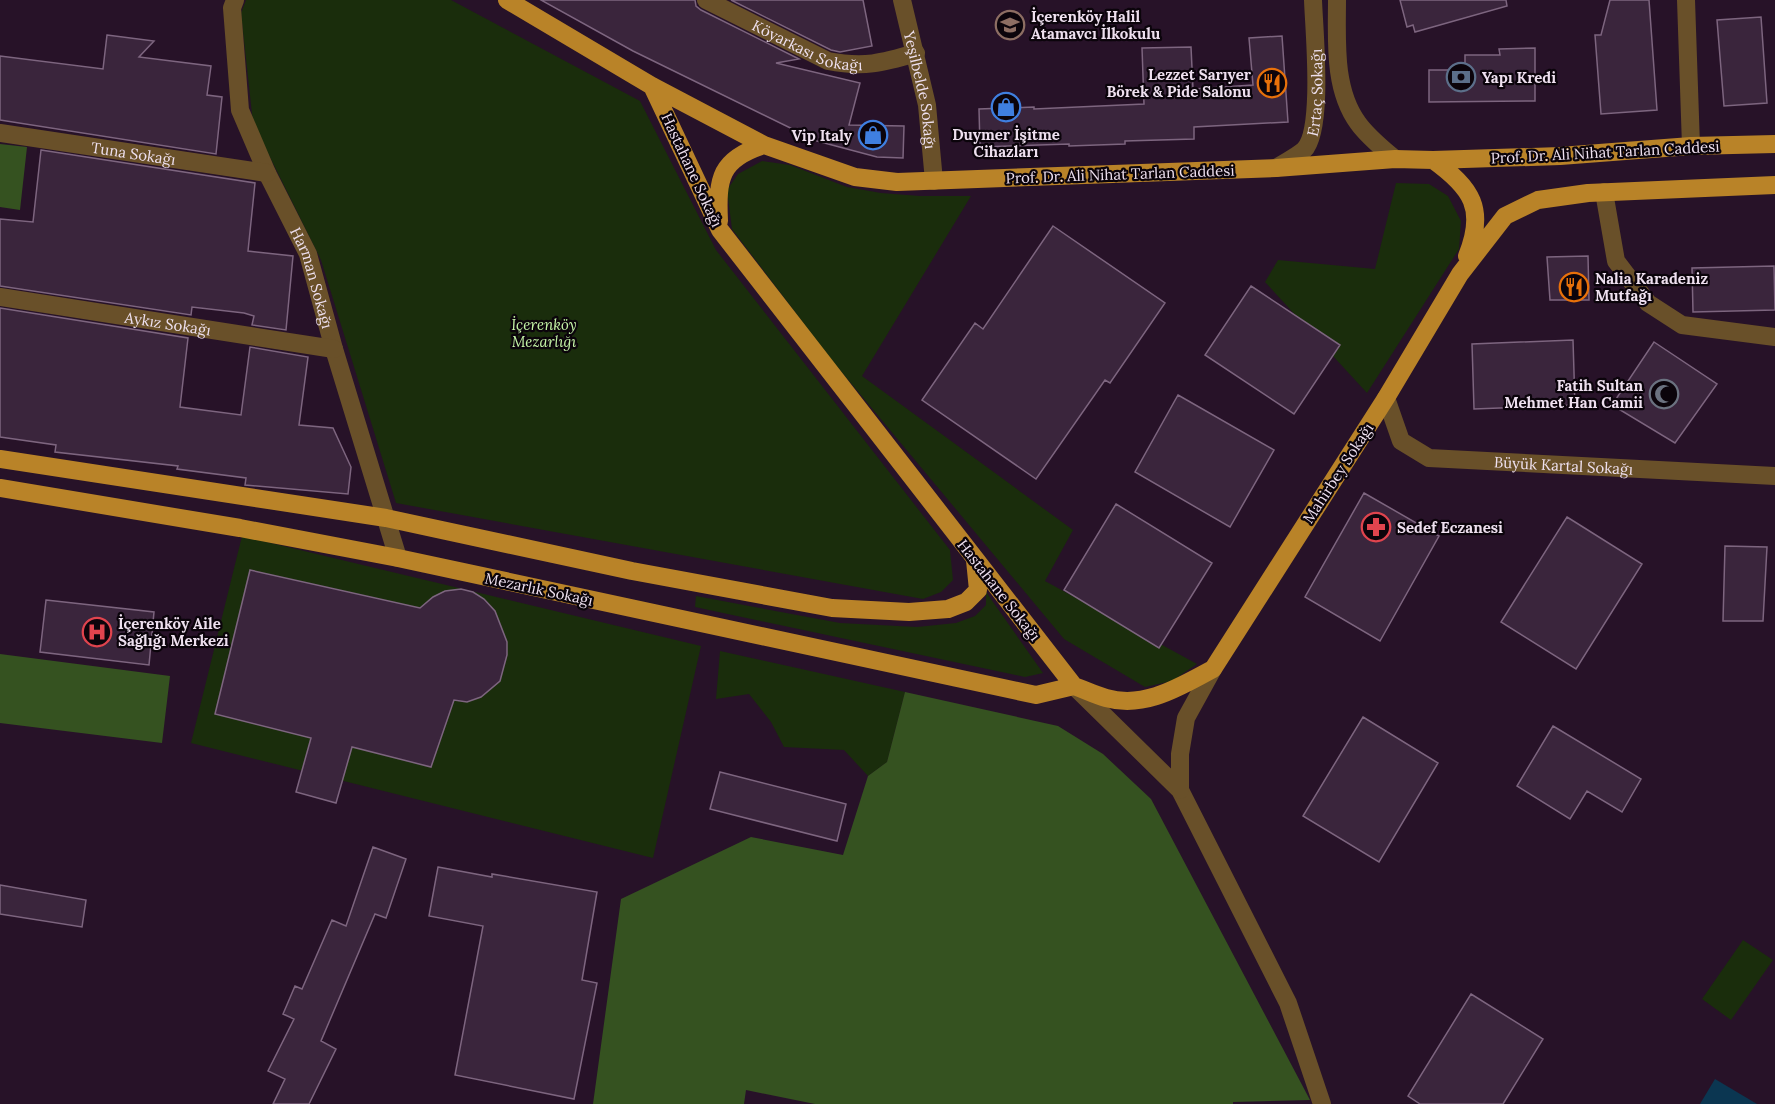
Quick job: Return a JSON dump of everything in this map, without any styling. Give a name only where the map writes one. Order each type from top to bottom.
[{"type":"main road","name":"Prof. Dr. Ali Nihat Tarlan Caddesi","points":[[517,3],[652,86],[764,145],[855,177],[897,182],[1276,168],[1395,159],[1560,156],[1691,146],[1775,144]]},
{"type":"main road","name":"Hastahane Sokağı","points":[[652,86],[720,230],[1074,686]]},
{"type":"main road","points":[[720,230],[718,200],[720,180],[730,162],[746,150],[764,145]]},
{"type":"main road","points":[[1433,160],[1455,176],[1468,193],[1475,210],[1476,235],[1460,274]]},
{"type":"main road","points":[[1460,274],[1505,216],[1538,200],[1604,192],[1775,185]]},
{"type":"main road","name":"Mahirbey Sokağı","points":[[1074,686],[1107,698],[1138,701],[1167,694],[1213,669],[1386,398],[1460,274]]},
{"type":"main road","points":[[0,459],[386,518],[632,571],[832,608],[909,612],[948,609],[966,602],[978,590],[975,560]]},
{"type":"main road","name":"Mezarlık Sokağı","points":[[0,488],[240,528],[398,558],[1036,695],[1074,686]]},
{"type":"street","name":"Harman Sokağı","points":[[235,0],[232,8],[240,110],[267,173],[309,254],[334,349],[398,558]]},
{"type":"street","name":"Köyarkası Sokağı","points":[[706,0],[828,61],[849,65],[877,64],[916,53]]},
{"type":"street","name":"Yeşilbelde Sokağı","points":[[902,0],[927,105],[934,181]]},
{"type":"street","name":"Ertaç Sokağı","points":[[1276,168],[1305,150],[1312,133],[1316,113],[1313,0]]},
{"type":"street","name":"Ertaç Sokağı","points":[[1336,0],[1337,48],[1341,81],[1349,110],[1368,136],[1395,159]]},
{"type":"street","points":[[1686,0],[1691,146]]},
{"type":"street","name":"Tuna Sokağı","points":[[0,133],[267,173]]},
{"type":"street","points":[[1604,192],[1616,261],[1648,303],[1682,324],[1775,337]]},
{"type":"street","name":"Aykız Sokağı","points":[[0,297],[334,349]]},
{"type":"street","name":"Büyük Kartal Sokağı","points":[[1386,398],[1401,441],[1430,458],[1775,476]]},
{"type":"street","name":"Mahirbey Sokağı","points":[[1180,790],[1180,753],[1186,718],[1213,669]]},
{"type":"street","name":"Hastahane Sokağı","points":[[1074,686],[1180,790],[1288,1003],[1322,1104]]},
{"type":"green space","name":"İçerenköy Mezarlığı","points":[[246,0],[451,0],[640,101],[716,250],[950,550],[953,580],[941,592],[923,599],[396,503],[321,260],[253,123],[241,13]]},
{"type":"green space","points":[[0,144],[27,147],[20,210],[0,207]]},
{"type":"green space","points":[[762,161],[790,165],[847,187],[881,193],[971,196],[862,376],[1073,530],[1045,581],[1197,664],[1172,681],[1145,687],[1064,639],[830,358],[732,229],[727,190],[738,174]]},
{"type":"green space","points":[[1396,183],[1429,184],[1448,196],[1461,221],[1459,249],[1367,393],[1265,282],[1278,260],[1375,269]]},
{"type":"green space","points":[[242,536],[701,646],[653,858],[191,743]]},
{"type":"green space","points":[[986,592],[1043,673],[1025,677],[695,607],[696,596],[840,623],[917,627],[956,623],[975,616],[986,605]]},
{"type":"green space","points":[[720,651],[905,692],[887,762],[868,776],[844,750],[784,747],[771,722],[749,694],[716,699]]},
{"type":"green space","points":[[0,654],[170,676],[162,743],[0,723]]},
{"type":"green space","points":[[905,692],[1058,726],[1103,754],[1151,799],[1310,1100],[1233,1102],[1233,1104],[815,1104],[746,1090],[744,1104],[593,1104],[621,899],[751,837],[843,855],[868,776],[887,762]]},
{"type":"green space","points":[[1743,940],[1773,960],[1731,1020],[1702,999]]},
{"type":"water","points":[[1715,1079],[1757,1104],[1700,1104]]},
{"type":"building","points":[[541,0],[695,0],[696,6],[701,10],[799,59],[776,63],[860,83],[849,125],[904,126],[903,158],[877,157],[817,141],[633,51]]},
{"type":"building","points":[[731,0],[863,0],[872,46],[840,52],[831,50]]},
{"type":"building","points":[[1400,0],[1506,0],[1507,6],[1415,32],[1413,25],[1407,27]]},
{"type":"building","points":[[1610,0],[1649,0],[1657,110],[1601,114],[1595,35],[1601,35]]},
{"type":"building","points":[[1761,17],[1767,103],[1724,106],[1717,20]]},
{"type":"building","points":[[107,35],[154,41],[139,57],[211,66],[207,95],[222,97],[216,154],[0,120],[0,56],[103,69]]},
{"type":"building","points":[[1282,36],[1288,122],[1194,127],[1194,139],[1125,141],[1125,144],[980,147],[979,109],[1144,104],[1142,48],[1191,47],[1193,89],[1253,85],[1249,38]]},
{"type":"building","points":[[1535,48],[1535,101],[1429,102],[1429,70],[1465,70],[1465,55],[1500,55],[1499,49]]},
{"type":"building","points":[[41,150],[255,183],[248,251],[293,256],[286,330],[252,325],[254,316],[244,313],[192,307],[191,315],[0,286],[0,219],[33,222]]},
{"type":"building","points":[[1053,226],[1165,303],[1110,383],[1105,380],[1036,479],[922,400],[975,323],[983,329]]},
{"type":"building","points":[[1588,256],[1589,300],[1550,300],[1547,257]]},
{"type":"building","points":[[1774,266],[1775,310],[1693,312],[1692,268]]},
{"type":"building","points":[[1251,286],[1340,345],[1294,414],[1205,355]]},
{"type":"building","points":[[0,308],[188,338],[180,407],[241,415],[250,347],[308,357],[299,425],[333,428],[351,467],[348,494],[245,485],[246,478],[177,469],[178,466],[55,452],[56,445],[0,437]]},
{"type":"building","points":[[1573,340],[1575,405],[1474,409],[1472,344]]},
{"type":"building","name":"Fatih Sultan Mehmet Han Camii","points":[[1654,342],[1717,384],[1675,443],[1612,405]]},
{"type":"building","points":[[1178,395],[1274,450],[1230,527],[1135,472]]},
{"type":"building","points":[[1364,493],[1439,536],[1380,641],[1305,597]]},
{"type":"building","points":[[1116,504],[1212,563],[1159,648],[1064,590]]},
{"type":"building","points":[[1567,517],[1642,564],[1576,669],[1501,622]]},
{"type":"building","points":[[1725,546],[1767,547],[1763,621],[1723,621]]},
{"type":"building","points":[[250,570],[420,608],[445,591],[461,589],[473,592],[484,599],[495,611],[507,642],[507,655],[500,681],[481,697],[467,702],[454,700],[431,767],[352,747],[336,803],[296,792],[311,738],[215,714]]},
{"type":"building","name":"İçerenköy Aile Sağlığı Merkezi","points":[[46,600],[154,612],[149,665],[40,652]]},
{"type":"building","points":[[1363,717],[1438,763],[1379,862],[1303,816]]},
{"type":"building","points":[[1553,726],[1641,779],[1622,812],[1587,791],[1570,819],[1517,786]]},
{"type":"building","points":[[720,772],[846,804],[837,841],[710,809]]},
{"type":"building","points":[[373,847],[406,859],[386,918],[375,914],[321,1041],[336,1049],[309,1104],[273,1104],[285,1079],[268,1071],[294,1019],[283,1014],[295,986],[302,989],[332,920],[346,926]]},
{"type":"building","points":[[438,867],[597,892],[582,980],[597,983],[574,1099],[455,1075],[483,926],[429,916]]},
{"type":"building","points":[[0,885],[86,900],[82,927],[0,914]]},
{"type":"building","points":[[1471,994],[1543,1039],[1503,1104],[1420,1104],[1408,1096]]},
{"type":"place","name":"İçerenköy Halil Atamavcı İlkokulu","points":[[1010,25]]},
{"type":"place","name":"Yapı Kredi","points":[[1461,77]]},
{"type":"place","name":"Lezzet Sarıyer Börek & Pide Salonu","points":[[1272,83]]},
{"type":"place","name":"Duymer İşitme Cihazları","points":[[1006,107]]},
{"type":"place","name":"Vip Italy","points":[[873,135]]},
{"type":"place","name":"Nalia Karadeniz Mutfağı","points":[[1574,287]]},
{"type":"place","name":"Fatih Sultan Mehmet Han Camii","points":[[1664,394]]},
{"type":"place","name":"Sedef Eczanesi","points":[[1376,527]]},
{"type":"place","name":"İçerenköy Aile Sağlığı Merkezi","points":[[97,632]]}]
